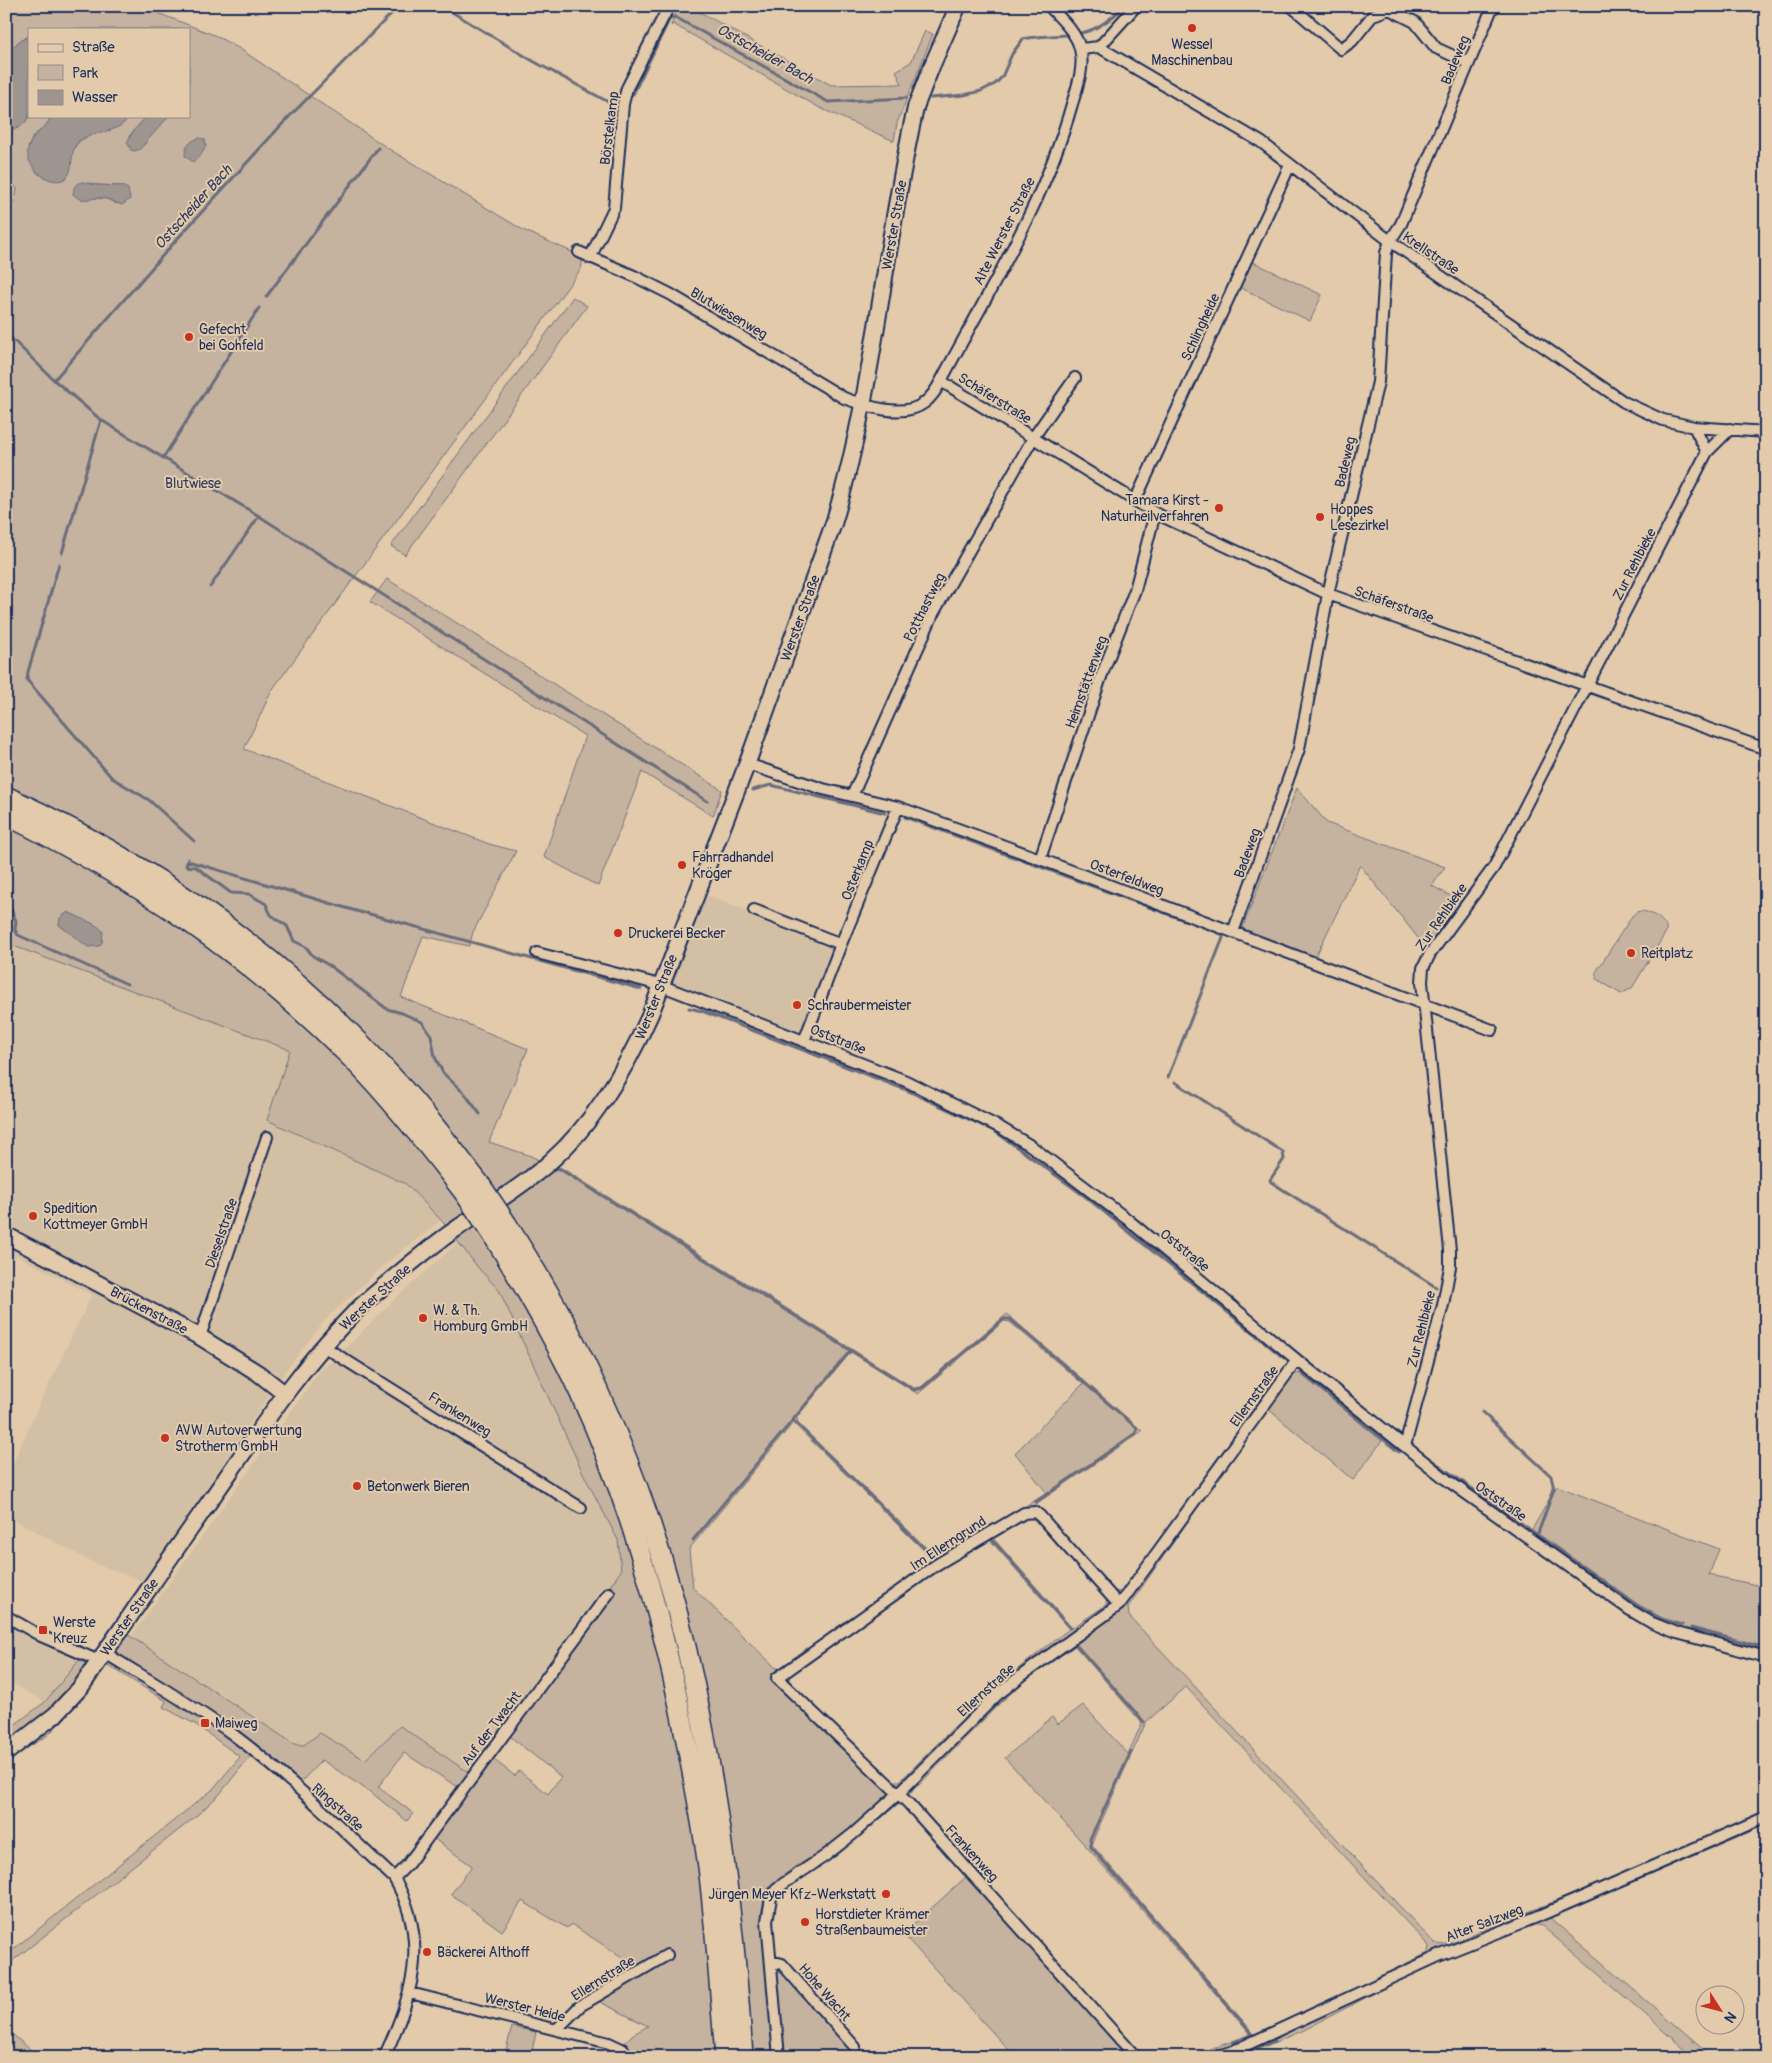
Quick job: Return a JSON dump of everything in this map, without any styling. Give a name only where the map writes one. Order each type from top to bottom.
[{"type":"highway","points":[[8,806],[80,832],[162,881],[231,929],[313,997],[389,1072],[425,1114],[472,1189],[572,1336],[606,1407],[642,1502],[672,1594],[694,1681],[720,1824],[740,2010],[743,2057]]},
{"type":"highway","points":[[499,1229],[526,1288],[580,1394],[606,1456],[659,1616],[678,1698],[709,1874],[725,2057]]},
{"type":"main road","name":"Werster Straße","points":[[6,1752],[55,1715],[81,1687],[286,1394],[323,1346],[353,1313],[420,1255],[548,1164],[584,1128],[611,1090],[632,1054],[747,764],[842,496],[862,404],[916,106],[930,68],[958,6]]},
{"type":"main road","name":"Brückenstraße","points":[[6,1234],[200,1337],[258,1373],[286,1394]]},
{"type":"street","name":"Börstelkamp","points":[[590,258],[614,208],[623,104],[627,88],[668,6]]},
{"type":"street","points":[[1049,6],[1067,26],[1079,45],[1099,47],[1136,6]]},
{"type":"street","points":[[1291,6],[1341,49],[1352,41],[1373,15],[1389,7],[1415,22],[1436,48],[1469,63]]},
{"type":"street","name":"Badeweg","points":[[1233,932],[1299,749],[1328,594],[1378,382],[1386,253],[1390,241],[1401,224],[1493,6]]},
{"type":"street","name":"Alte Werster Straße","points":[[862,404],[899,411],[910,410],[924,403],[941,381],[1026,223],[1050,170],[1066,126],[1079,81],[1081,60],[1079,45]]},
{"type":"street","name":"Krellstraße","points":[[1099,47],[1261,142],[1390,241],[1624,402],[1663,420],[1694,427],[1766,432]]},
{"type":"street","name":"Schlingheide","points":[[1135,501],[1290,165]]},
{"type":"street","name":"Blutwiesenweg","points":[[578,252],[670,294],[844,398],[862,404]]},
{"type":"street","name":"Schäferstraße","points":[[1034,438],[1075,378]]},
{"type":"street","name":"Schäferstraße","points":[[941,381],[1155,513],[1328,594],[1766,749]]},
{"type":"street","points":[[1694,427],[1707,452]]},
{"type":"street","name":"Zur Rehlbieke","points":[[1404,1446],[1442,1305],[1450,1267],[1450,1250],[1424,1006],[1423,968],[1430,954],[1494,866],[1707,452],[1730,430]]},
{"type":"street","name":"Potthastweg","points":[[852,796],[934,612],[1034,438]]},
{"type":"street","name":"Heimstättenweg","points":[[1040,859],[1101,676],[1135,590],[1155,513]]},
{"type":"street","name":"Osterfeldweg","points":[[747,764],[852,796],[898,807],[1492,1030]]},
{"type":"street","name":"Osterkamp","points":[[804,1041],[841,944],[898,807]]},
{"type":"street","points":[[754,910],[841,944]]},
{"type":"street","name":"Oststraße","points":[[537,953],[660,985],[939,1096],[1001,1128],[1031,1146],[1127,1219],[1297,1360],[1447,1480],[1630,1610],[1652,1623],[1682,1634],[1766,1657]]},
{"type":"street","name":"Dieselstraße","points":[[200,1337],[267,1137]]},
{"type":"street","name":"Frankenweg","points":[[323,1346],[581,1508]]},
{"type":"street","name":"Ellernstraße","points":[[779,2057],[767,1921],[769,1904],[776,1890],[825,1856],[898,1794],[998,1695],[1025,1673],[1119,1605],[1297,1360]]},
{"type":"street","name":"Im Ellerngrund","points":[[777,1678],[936,1565],[1024,1513],[1035,1512],[1040,1516],[1119,1605]]},
{"type":"street","name":"Auf der Twacht","points":[[394,1878],[408,1864],[609,1593]]},
{"type":"street","name":"Ringstraße","points":[[6,1616],[41,1636],[102,1657],[206,1715],[232,1734],[323,1810],[394,1878],[407,1904],[413,1926],[414,1962],[410,1993],[384,2057]]},
{"type":"street","name":"Frankenweg","points":[[777,1678],[898,1794],[1136,2057]]},
{"type":"street","name":"Alter Salzweg","points":[[1214,2057],[1231,2052],[1441,1955],[1539,1916],[1766,1817]]},
{"type":"street","name":"Ellernstraße","points":[[557,2029],[580,2006],[667,1955]]},
{"type":"street","name":"Hohe Wacht","points":[[771,1961],[782,1964],[855,2047]]},
{"type":"street","name":"Werster Heide","points":[[410,1993],[609,2043],[622,2049],[630,2057]]},
{"type":"shaded area","points":[[706,895],[836,945],[805,1026],[797,1033],[670,984]]},
{"type":"shaded area","points":[[6,943],[291,1050],[267,1120],[406,1184],[441,1220],[384,1265],[324,1321],[289,1366],[143,1581],[94,1563],[6,1515],[6,1480],[35,1413],[92,1295],[16,1255],[6,1275]]},
{"type":"shaded area","points":[[459,1242],[480,1270],[499,1290],[584,1475],[618,1540],[621,1571],[468,1772],[400,1726],[365,1760],[320,1733],[304,1745],[294,1744],[131,1637],[319,1372],[397,1297]]},
{"type":"shaded area","points":[[6,1619],[81,1658],[45,1702],[6,1680]]},
{"type":"green space","name":"Blutwiese","points":[[6,6],[140,6],[214,35],[240,49],[389,149],[523,230],[583,257],[581,269],[272,690],[244,749],[489,844],[516,851],[473,932],[469,946],[423,936],[401,997],[528,1049],[489,1142],[531,1156],[558,1170],[560,1167],[914,1388],[921,1387],[1007,1314],[1142,1431],[1036,1504],[1114,1591],[1122,1592],[1203,1481],[1212,1487],[1128,1607],[1129,1616],[1435,1944],[1462,1939],[1593,1886],[1766,1811],[1766,1825],[1550,1918],[1712,2057],[1695,2057],[1542,1926],[1533,1924],[1476,1945],[1388,1986],[1302,2031],[1239,2057],[1185,2057],[1249,2036],[1250,2033],[1085,1845],[1005,1758],[1052,1717],[1058,1724],[1083,1705],[1128,1754],[1142,1723],[1075,1646],[1032,1675],[1002,1701],[911,1793],[835,1857],[827,1848],[791,1870],[768,1893],[762,1909],[762,1931],[766,1960],[798,1978],[868,2057],[597,2057],[614,2053],[632,2035],[648,2026],[590,1997],[636,1966],[571,1924],[567,1928],[522,1901],[502,1931],[451,1894],[472,1866],[430,1836],[434,1830],[430,1826],[458,1787],[404,1753],[378,1787],[413,1813],[407,1821],[373,1794],[322,1760],[297,1786],[255,1750],[219,1795],[194,1818],[6,1966],[6,1955],[212,1790],[240,1757],[195,1724],[163,1707],[166,1701],[101,1661],[121,1630],[294,1744],[304,1745],[320,1733],[365,1760],[400,1726],[468,1772],[484,1752],[515,1776],[519,1771],[548,1794],[561,1777],[502,1730],[621,1571],[618,1540],[584,1475],[499,1290],[480,1270],[441,1220],[406,1184],[267,1120],[290,1050],[6,943],[6,204],[15,202],[17,188],[6,181],[6,131],[20,126],[28,118],[50,118],[47,125],[33,136],[28,148],[37,173],[49,179],[69,174],[72,154],[79,142],[85,138],[117,127],[128,118],[145,118],[129,136],[144,145],[167,118],[190,118],[190,28],[28,28],[28,37],[18,42],[6,55]],"holes":[[[89,183],[122,186],[117,204],[107,199],[94,198]],[[1004,1321],[1010,1322],[1083,1384],[1015,1453],[1047,1493],[938,1559],[798,1424],[797,1417],[851,1352],[918,1394]],[[793,1423],[935,1561],[784,1668],[776,1668],[693,1588],[689,1549]],[[1027,1516],[1035,1517],[1107,1597],[1106,1605],[1072,1628],[992,1537]],[[989,1539],[1069,1629],[991,1690],[900,1781],[892,1781],[789,1681],[790,1674],[940,1568]],[[1186,1687],[1429,1946],[1428,1953],[1297,2016],[1254,2034],[1093,1846],[1092,1842],[1146,1722]]]},
{"type":"green space","points":[[678,6],[689,6],[831,85],[902,84],[896,71],[911,62],[925,31],[933,34],[897,123],[894,141],[820,108],[673,24],[671,26]]},
{"type":"green space","points":[[1251,261],[1322,295],[1310,321],[1239,287]]},
{"type":"green space","points":[[573,297],[587,306],[405,555],[391,546]]},
{"type":"green space","points":[[387,579],[722,790],[713,816],[642,772],[598,886],[544,857],[585,736],[370,602]]},
{"type":"green space","points":[[1297,788],[1327,823],[1445,867],[1432,886],[1464,903],[1426,948],[1360,865],[1314,960],[1242,929]]},
{"type":"green space","name":"Reitplatz","points":[[1641,911],[1659,918],[1666,926],[1666,932],[1632,988],[1621,994],[1597,979],[1596,972],[1632,916]]},
{"type":"green space","points":[[1300,1373],[1382,1441],[1353,1480],[1268,1409],[1293,1375]]},
{"type":"green space","points":[[1557,1486],[1719,1549],[1709,1575],[1766,1587],[1766,1655],[1652,1621],[1530,1533]]},
{"type":"green space","points":[[81,1658],[99,1666],[63,1715],[66,1717],[48,1735],[6,1761],[6,1731],[45,1702]]},
{"type":"green space","points":[[967,1876],[1019,1920],[1143,2057],[1015,2057],[903,1934]]},
{"type":"green space","points":[[512,2027],[536,2032],[531,2057],[504,2057]]},
{"type":"green space","points":[[6,2029],[39,2057],[24,2057],[6,2042]]},
{"type":"water","points":[[28,37],[28,118],[20,127],[6,131],[6,55],[18,42]]},
{"type":"water","points":[[50,118],[128,118],[118,127],[84,137],[79,141],[72,155],[71,169],[67,177],[54,181],[41,175],[30,163],[28,157],[28,150],[32,139]]},
{"type":"water","points":[[145,118],[167,118],[140,149],[135,151],[131,150],[127,142],[134,130]]},
{"type":"water","points":[[199,138],[205,139],[206,146],[201,155],[193,162],[185,156],[186,149],[191,142]]},
{"type":"water","points":[[82,182],[122,186],[128,189],[130,199],[122,205],[103,198],[80,199],[73,194],[75,186]]},
{"type":"water","points":[[68,912],[96,925],[103,931],[102,943],[99,946],[88,947],[59,925],[60,918]]},
{"type":"waterway","name":"Ostscheider Bach","points":[[6,333],[54,380],[178,238],[286,120],[399,6]]},
{"type":"waterway","name":"Ostscheider Bach","points":[[442,6],[533,61],[612,104]]},
{"type":"waterway","name":"Ostscheider Bach","points":[[931,98],[964,95],[981,91],[995,84],[1002,77],[1012,54],[1023,39],[1085,32],[1111,18],[1123,6]]},
{"type":"waterway","name":"Ostscheider Bach","points":[[633,94],[670,18],[675,17],[828,102],[906,98]]},
{"type":"waterway","points":[[266,297],[378,148]]},
{"type":"waterway","points":[[163,458],[259,308]]},
{"type":"waterway","points":[[54,380],[101,420],[259,516],[707,801]]},
{"type":"waterway","points":[[62,553],[101,420]]},
{"type":"waterway","points":[[6,503],[10,506],[6,521]]},
{"type":"waterway","points":[[210,587],[259,516]]},
{"type":"waterway","points":[[59,564],[27,680],[112,778],[149,800],[194,841]]},
{"type":"waterway","points":[[6,759],[10,761],[6,782]]},
{"type":"waterway","points":[[753,790],[771,785],[885,813]]},
{"type":"waterway","points":[[905,817],[1222,934],[1223,938],[1168,1077]]},
{"type":"waterway","points":[[188,859],[186,866],[196,867],[231,893],[249,894],[266,904],[271,915],[287,926],[294,941],[306,947],[313,956],[330,966],[387,1009],[422,1022],[431,1035],[435,1057],[443,1073],[465,1094],[480,1114]]},
{"type":"waterway","points":[[188,861],[363,913]]},
{"type":"waterway","points":[[6,897],[16,921],[15,930],[18,935],[127,984]]},
{"type":"waterway","points":[[366,913],[641,989]]},
{"type":"waterway","points":[[689,1008],[702,1011],[904,1089],[996,1132],[1086,1197],[1284,1358]]},
{"type":"waterway","points":[[1175,1082],[1283,1152],[1284,1159],[1270,1180],[1271,1182],[1436,1287]]},
{"type":"waterway","points":[[558,1168],[914,1390],[922,1388],[1004,1319],[1010,1319],[1137,1428],[1136,1433],[1036,1502]]},
{"type":"waterway","points":[[693,1540],[851,1350]]},
{"type":"waterway","points":[[1301,1373],[1399,1452]]},
{"type":"waterway","points":[[1482,1412],[1551,1476],[1554,1489],[1537,1536]]},
{"type":"waterway","points":[[793,1420],[934,1558]]},
{"type":"waterway","points":[[1423,1454],[1637,1605],[1662,1619],[1682,1625]]},
{"type":"waterway","points":[[992,1536],[990,1537],[1070,1628]]},
{"type":"waterway","points":[[1691,1628],[1766,1648]]},
{"type":"waterway","points":[[1076,1645],[1144,1722]]},
{"type":"waterway","points":[[1131,1752],[1090,1839],[1091,1847],[1251,2032],[1252,2035],[1233,2042],[1233,2044]]},
{"type":"waterway","points":[[1237,2057],[1274,2041]]},
{"type":"place","name":"Wessel Maschinenbau","points":[[1192,28]]},
{"type":"place","name":"Gefecht bei Gohfeld","points":[[189,337]]},
{"type":"place","name":"Tamara Kirst - Naturheilverfahren","points":[[1219,508]]},
{"type":"place","name":"Hoppes Lesezirkel","points":[[1320,517]]},
{"type":"place","name":"Fahrradhandel Kröger","points":[[682,865]]},
{"type":"place","name":"Druckerei Becker","points":[[618,933]]},
{"type":"place","name":"Reitplatz","points":[[1631,953]]},
{"type":"place","name":"Schraubermeister","points":[[797,1005]]},
{"type":"place","name":"Spedition Kottmeyer GmbH","points":[[33,1216]]},
{"type":"place","name":"W. & Th. Homburg GmbH","points":[[423,1318]]},
{"type":"place","name":"AVW Autoverwertung Strotherm GmbH","points":[[165,1438]]},
{"type":"place","name":"Betonwerk Bieren","points":[[357,1486]]},
{"type":"place","name":"Werste Kreuz","points":[[43,1630]]},
{"type":"place","name":"Maiweg","points":[[205,1723]]},
{"type":"place","name":"Jürgen Meyer Kfz-Werkstatt","points":[[886,1894]]},
{"type":"place","name":"Horstdieter Krämer Straßenbaumeister","points":[[805,1922]]},
{"type":"place","name":"Bäckerei Althoff","points":[[427,1952]]}]
